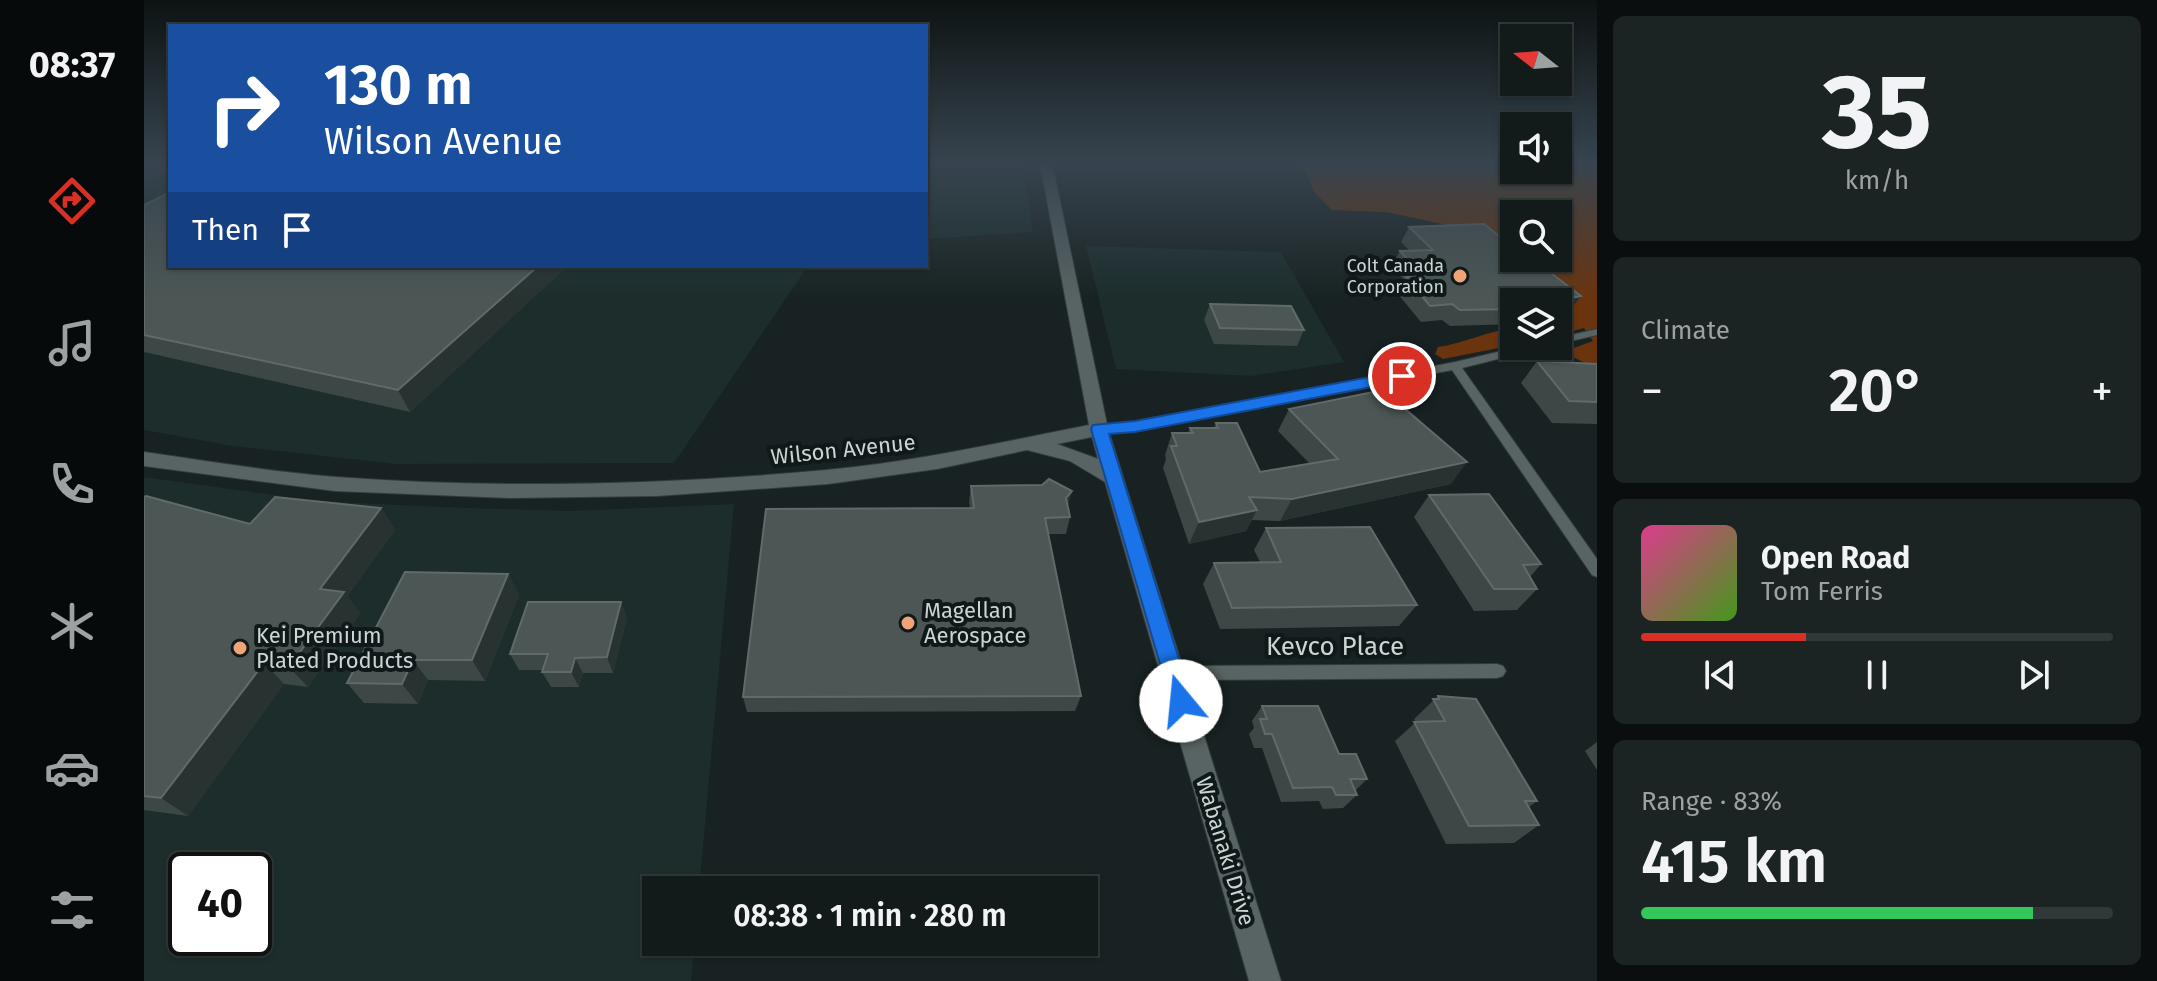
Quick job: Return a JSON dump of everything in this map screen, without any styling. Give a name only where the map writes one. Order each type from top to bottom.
[{"type":"street","name":"Wabanaki Drive","points":[[1055,209],[1099,429],[1265,981]]},
{"type":"street","points":[[1572,338],[1597,332]]},
{"type":"street","name":"Wilson Avenue","points":[[144,459],[335,484],[509,491],[657,489],[828,477],[937,462],[1099,429],[1135,427],[1500,355]]},
{"type":"street","points":[[1455,366],[1597,571]]},
{"type":"street","points":[[1027,445],[1071,453],[1094,462],[1113,478]]},
{"type":"street","name":"Kevco Place","points":[[1172,673],[1497,671]]},
{"type":"shaded area","points":[[144,209],[168,209],[168,268],[807,268],[674,463],[396,464],[233,446],[144,430]]},
{"type":"shaded area","points":[[928,209],[1030,209],[1033,232],[928,239]]},
{"type":"shaded area","points":[[1331,209],[1500,209],[1500,249],[1480,232],[1386,212]]},
{"type":"shaded area","points":[[1572,209],[1597,209],[1597,369],[1572,356],[1572,349],[1593,341],[1584,328],[1572,331],[1572,288],[1546,288],[1527,272],[1572,272]]},
{"type":"shaded area","points":[[1086,246],[1281,252],[1344,362],[1251,376],[1116,369]]},
{"type":"shaded area","points":[[1500,331],[1500,348],[1443,359],[1435,354],[1438,347]]},
{"type":"shaded area","points":[[144,477],[317,501],[441,507],[569,511],[734,504],[700,876],[642,876],[642,956],[694,956],[691,981],[144,981]]},
{"type":"building","points":[[144,209],[168,209],[168,268],[536,268],[398,390],[144,335]]},
{"type":"building","name":"Colt Canada Corporation","points":[[1484,224],[1500,237],[1500,272],[1550,272],[1571,288],[1500,288],[1500,309],[1460,310],[1452,304],[1430,306],[1406,277],[1423,277],[1400,251],[1433,250],[1409,227]]},
{"type":"building","points":[[1210,304],[1291,306],[1304,330],[1220,328]]},
{"type":"building","points":[[1537,361],[1597,364],[1597,402],[1569,401]]},
{"type":"building","points":[[1383,390],[1467,462],[1292,499],[1249,497],[1257,510],[1199,522],[1171,446],[1177,446],[1172,433],[1193,433],[1190,428],[1218,428],[1216,423],[1237,423],[1260,472],[1338,459],[1289,409]]},
{"type":"building","name":"Magellan Aerospace","points":[[1049,479],[1072,491],[1066,498],[1070,517],[1045,518],[1081,696],[743,697],[766,509],[974,508],[971,486],[1042,485]]},
{"type":"building","points":[[1489,494],[1541,564],[1523,565],[1537,589],[1494,589],[1429,495]]},
{"type":"building","name":"Kei Premium Plated Products","points":[[146,496],[250,524],[275,497],[381,508],[320,589],[344,592],[289,667],[264,663],[161,798],[144,796]]},
{"type":"building","points":[[1370,527],[1417,605],[1232,608],[1214,563],[1281,562],[1266,528]]},
{"type":"building","points":[[405,572],[508,574],[472,660],[413,660],[402,684],[347,683]]},
{"type":"building","points":[[528,602],[621,602],[607,657],[575,658],[571,672],[542,672],[548,654],[510,654]]},
{"type":"building","points":[[1438,696],[1476,699],[1537,801],[1525,801],[1539,825],[1469,826],[1414,722],[1445,721],[1433,699],[1439,699]]},
{"type":"building","points":[[1262,706],[1318,706],[1339,754],[1356,754],[1367,779],[1350,779],[1357,795],[1336,795],[1332,787],[1293,788],[1272,734],[1265,734],[1260,719],[1267,719]]},
{"type":"place","name":"Colt Canada Corporation","points":[[1460,276]]},
{"type":"place","name":"Magellan Aerospace","points":[[908,623]]},
{"type":"place","name":"Kei Premium Plated Products","points":[[240,648]]},
{"type":"route","points":[[1181,701],[1099,429],[1135,427],[1402,376]]}]
